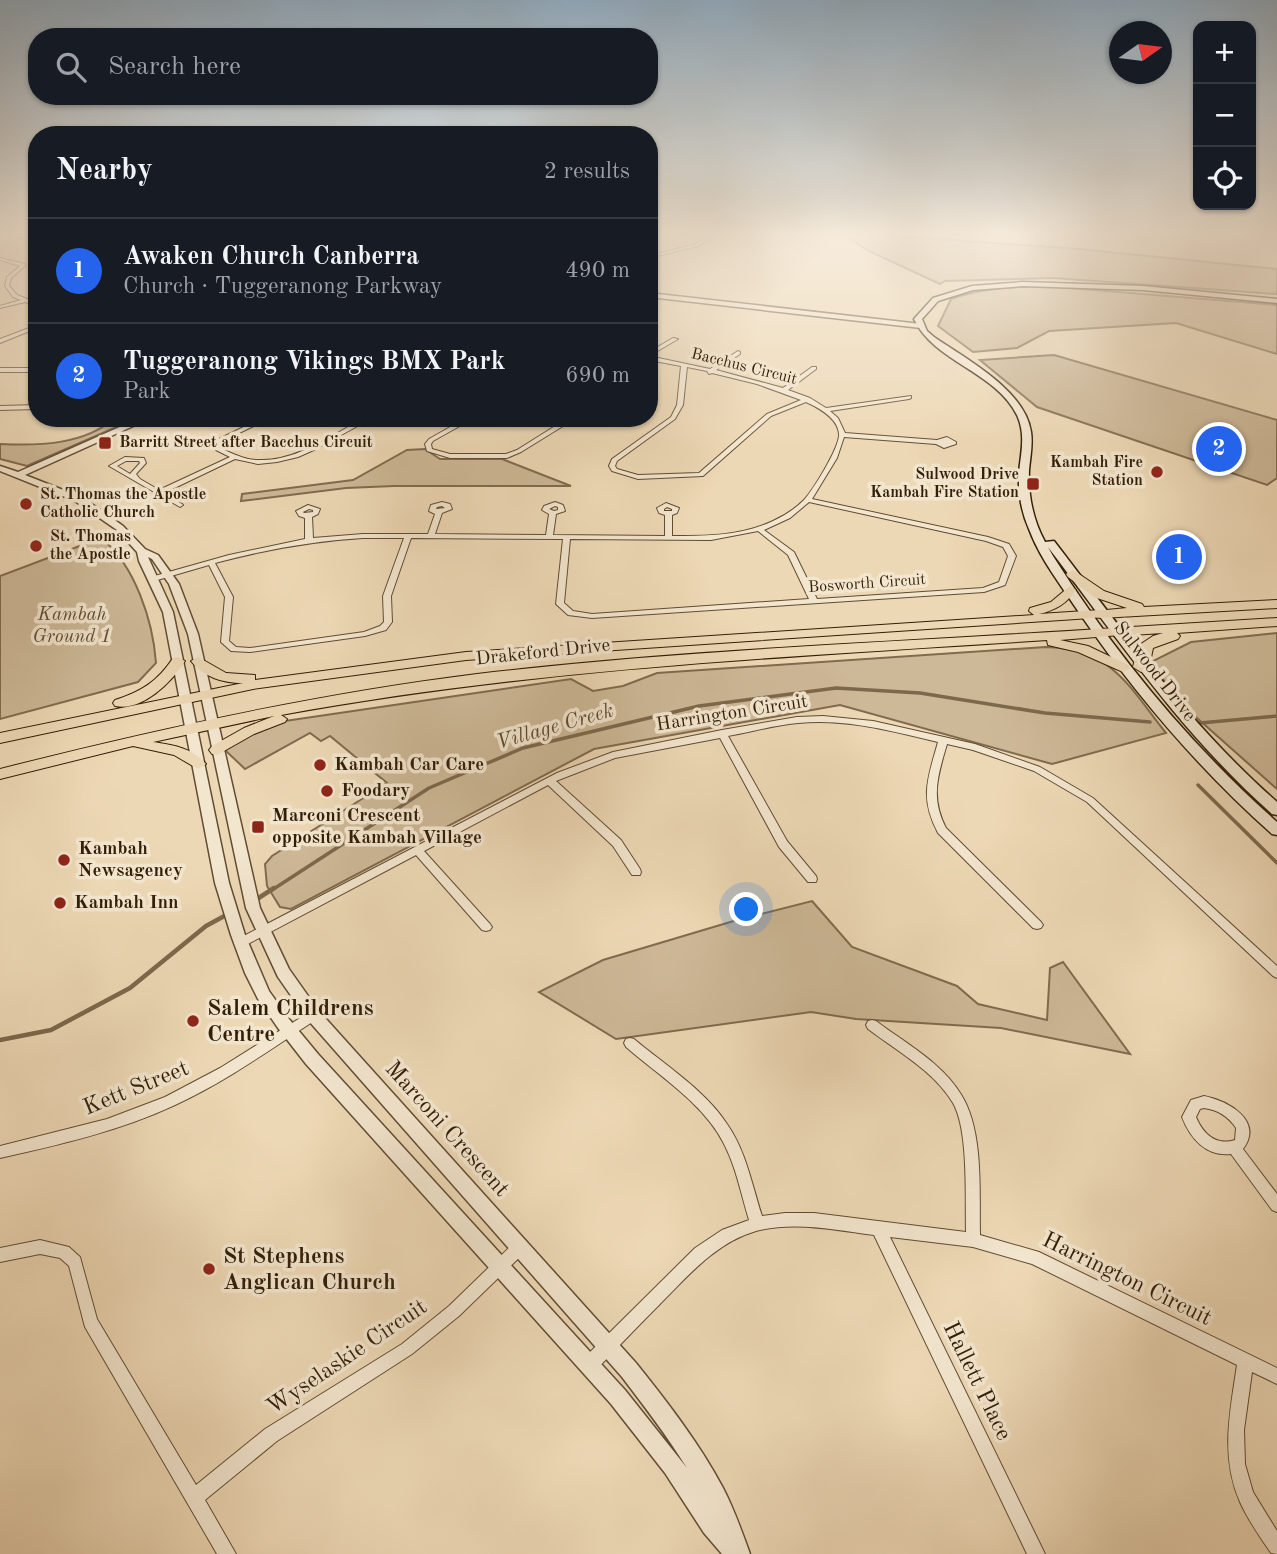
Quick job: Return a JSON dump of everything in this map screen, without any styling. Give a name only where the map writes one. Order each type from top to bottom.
[{"type":"highway","points":[[1073,574],[1091,590],[1107,598],[1161,611]]},
{"type":"highway","points":[[967,622],[1046,609],[1064,599],[1070,590]]},
{"type":"highway","points":[[1094,615],[1277,604]]},
{"type":"highway","name":"Drakeford Drive","points":[[0,738],[305,676],[470,655],[1094,615]]},
{"type":"highway","points":[[1115,632],[1277,622]]},
{"type":"highway","points":[[1141,667],[1143,650],[1153,641],[1221,626]]},
{"type":"highway","name":"Drakeford Drive","points":[[0,775],[120,744],[213,724],[473,679],[659,661],[1115,632]]},
{"type":"highway","points":[[1034,637],[1083,649],[1123,668]]},
{"type":"highway","points":[[198,661],[223,677],[305,676]]},
{"type":"highway","points":[[79,720],[111,705],[156,690],[169,678],[178,662]]},
{"type":"highway","points":[[217,750],[271,721],[332,702]]},
{"type":"highway","points":[[120,744],[147,745],[178,751],[198,764]]},
{"type":"main road","points":[[920,326],[920,312],[928,305]]},
{"type":"main road","name":"Sulwood Drive","points":[[920,326],[931,339],[997,386],[1020,413],[1027,438],[1024,483],[1031,516],[1039,541],[1070,590],[1115,632],[1193,730],[1277,810]]},
{"type":"main road","name":"Sulwood Drive","points":[[1031,516],[1073,574],[1094,615],[1099,633],[1151,705],[1206,766],[1277,830]]},
{"type":"street","points":[[732,305],[920,326]]},
{"type":"street","points":[[0,341],[28,330]]},
{"type":"street","points":[[658,350],[675,339]]},
{"type":"street","points":[[709,372],[738,353]]},
{"type":"street","name":"Bacchus Circuit","points":[[658,359],[784,390],[808,399],[827,410],[839,422],[842,435]]},
{"type":"street","points":[[684,366],[678,412],[666,425],[614,460],[614,470],[638,477],[701,475],[769,415],[808,399]]},
{"type":"street","points":[[784,390],[814,368]]},
{"type":"street","points":[[0,370],[28,370]]},
{"type":"street","points":[[827,410],[909,397]]},
{"type":"street","points":[[0,408],[28,407]]},
{"type":"street","points":[[22,476],[69,457],[74,452],[128,427]]},
{"type":"street","points":[[248,427],[218,444],[219,450],[259,464],[283,461],[351,427]]},
{"type":"street","points":[[455,427],[431,440],[428,444],[429,450],[450,456],[507,456],[558,427]]},
{"type":"street","points":[[154,579],[262,548],[309,539],[408,536],[711,538],[759,529],[789,516],[808,500],[839,447],[842,435],[937,442]]},
{"type":"street","points":[[160,492],[235,457]]},
{"type":"street","points":[[137,480],[134,474],[143,463],[142,459],[125,459],[112,466],[180,505]]},
{"type":"street","points":[[0,468],[78,499],[120,528],[142,551],[155,557],[168,575]]},
{"type":"street","name":"Bosworth Circuit","points":[[567,537],[559,599],[564,609],[571,613],[592,616],[995,588],[1002,583],[1012,556],[1006,546],[988,539],[808,500]]},
{"type":"street","points":[[431,536],[439,512]]},
{"type":"street","points":[[550,537],[553,513]]},
{"type":"street","points":[[668,514],[668,538]]},
{"type":"street","points":[[308,516],[309,539]]},
{"type":"street","points":[[759,529],[791,554],[814,601]]},
{"type":"street","points":[[211,562],[229,597],[226,642],[234,649],[250,650],[365,634],[383,628],[388,622],[387,596],[408,536]]},
{"type":"street","points":[[142,551],[168,612],[191,729]]},
{"type":"street","name":"Marconi Crescent","points":[[168,575],[185,610],[198,661],[251,903],[284,973],[313,1015],[607,1346],[670,1422],[704,1476],[738,1554]]},
{"type":"street","name":"Harrington Circuit","points":[[240,943],[591,761],[722,733],[823,719],[873,724],[943,740],[1007,757],[1037,769],[1090,800],[1277,973]]},
{"type":"street","name":"Marconi Crescent","points":[[191,729],[230,915],[259,987],[289,1031],[589,1365],[673,1465],[712,1525],[738,1554]]},
{"type":"street","points":[[722,733],[783,844],[812,879]]},
{"type":"street","points":[[943,740],[929,796],[934,817],[942,830],[1037,925]]},
{"type":"street","points":[[549,781],[617,844],[636,872]]},
{"type":"street","points":[[417,850],[486,927]]},
{"type":"street","name":"Kett Street","points":[[0,1152],[75,1136],[150,1110],[214,1078],[313,1015]]},
{"type":"street","points":[[872,1025],[943,1081],[962,1109],[967,1130],[974,1240]]},
{"type":"street","points":[[630,1043],[722,1127],[757,1224]]},
{"type":"street","points":[[1234,1148],[1277,1205]]},
{"type":"street","name":"Harrington Circuit","points":[[589,1365],[700,1253],[727,1235],[757,1224],[814,1220],[974,1240],[1034,1257],[1277,1376]]},
{"type":"street","name":"Hallett Place","points":[[878,1228],[1036,1554]]},
{"type":"street","points":[[0,1255],[40,1247],[64,1252],[75,1262],[90,1322],[227,1554]]},
{"type":"street","name":"Wyselaskie Circuit","points":[[194,1499],[271,1435],[407,1349],[454,1311],[520,1247]]},
{"type":"street","points":[[1245,1362],[1235,1444],[1237,1470],[1246,1497],[1277,1547]]},
{"type":"green space","points":[[948,305],[1277,305],[1277,354],[1176,323],[1049,331],[1017,348],[973,352],[938,326]]},
{"type":"green space","points":[[1054,355],[1277,420],[1277,478],[1267,485],[1037,407],[980,360]]},
{"type":"green space","points":[[103,427],[116,427],[27,466],[0,459],[0,444],[45,444],[89,434]]},
{"type":"green space","points":[[425,449],[440,459],[502,459],[571,486],[346,488],[241,501],[242,494],[353,480],[407,450]]},
{"type":"green space","name":"Kambah Ground 1","points":[[101,538],[113,549],[133,578],[151,630],[156,663],[138,682],[0,719],[0,576]]},
{"type":"green space","points":[[1277,633],[1277,789],[1180,703],[1151,662],[1191,642]]},
{"type":"green space","points":[[1046,647],[1087,654],[1117,673],[1166,733],[1052,764],[840,705],[594,749],[291,909],[280,907],[267,886],[265,864],[272,856],[387,783],[330,736],[321,741],[310,733],[245,769],[225,750],[232,743],[285,721],[571,679],[593,691],[623,686],[657,673]]},
{"type":"green space","points":[[812,901],[852,947],[957,986],[978,1004],[1047,1020],[1050,968],[1063,962],[1130,1054],[1001,1028],[856,1019],[811,1012],[616,1039],[539,992],[603,960]]},
{"type":"waterway","name":"Village Creek","points":[[272,890],[429,788],[523,748],[699,706],[836,688],[920,693],[1045,713],[1150,722]]},
{"type":"waterway","name":"Village Creek","points":[[1200,723],[1277,716]]},
{"type":"waterway","points":[[1198,785],[1277,863]]},
{"type":"waterway","name":"Village Creek","points":[[254,901],[274,888]]},
{"type":"waterway","name":"Village Creek","points":[[0,1040],[51,1030],[130,988],[206,926],[228,914]]},
{"type":"place","name":"Barritt Street after Bacchus Circuit","points":[[105,443]]},
{"type":"place","name":"Tuggeranong Vikings BMX Park","points":[[1219,449]]},
{"type":"place","name":"Kambah Fire Station","points":[[1157,472]]},
{"type":"place","name":"Sulwood Drive Kambah Fire Station","points":[[1033,484]]},
{"type":"place","name":"St. Thomas the Apostle Catholic Church","points":[[26,504]]},
{"type":"place","name":"St. Thomas the Apostle","points":[[36,546]]},
{"type":"place","name":"Awaken Church Canberra","points":[[1179,557]]},
{"type":"place","name":"Kambah Car Care","points":[[320,765]]},
{"type":"place","name":"Foodary","points":[[327,791]]},
{"type":"place","name":"Marconi Crescent opposite Kambah Village","points":[[258,827]]},
{"type":"place","name":"Kambah Newsagency","points":[[64,860]]},
{"type":"place","name":"Kambah Inn","points":[[60,903]]},
{"type":"place","name":"Salem Childrens Centre","points":[[193,1021]]},
{"type":"place","name":"St Stephens Anglican Church","points":[[209,1269]]}]
